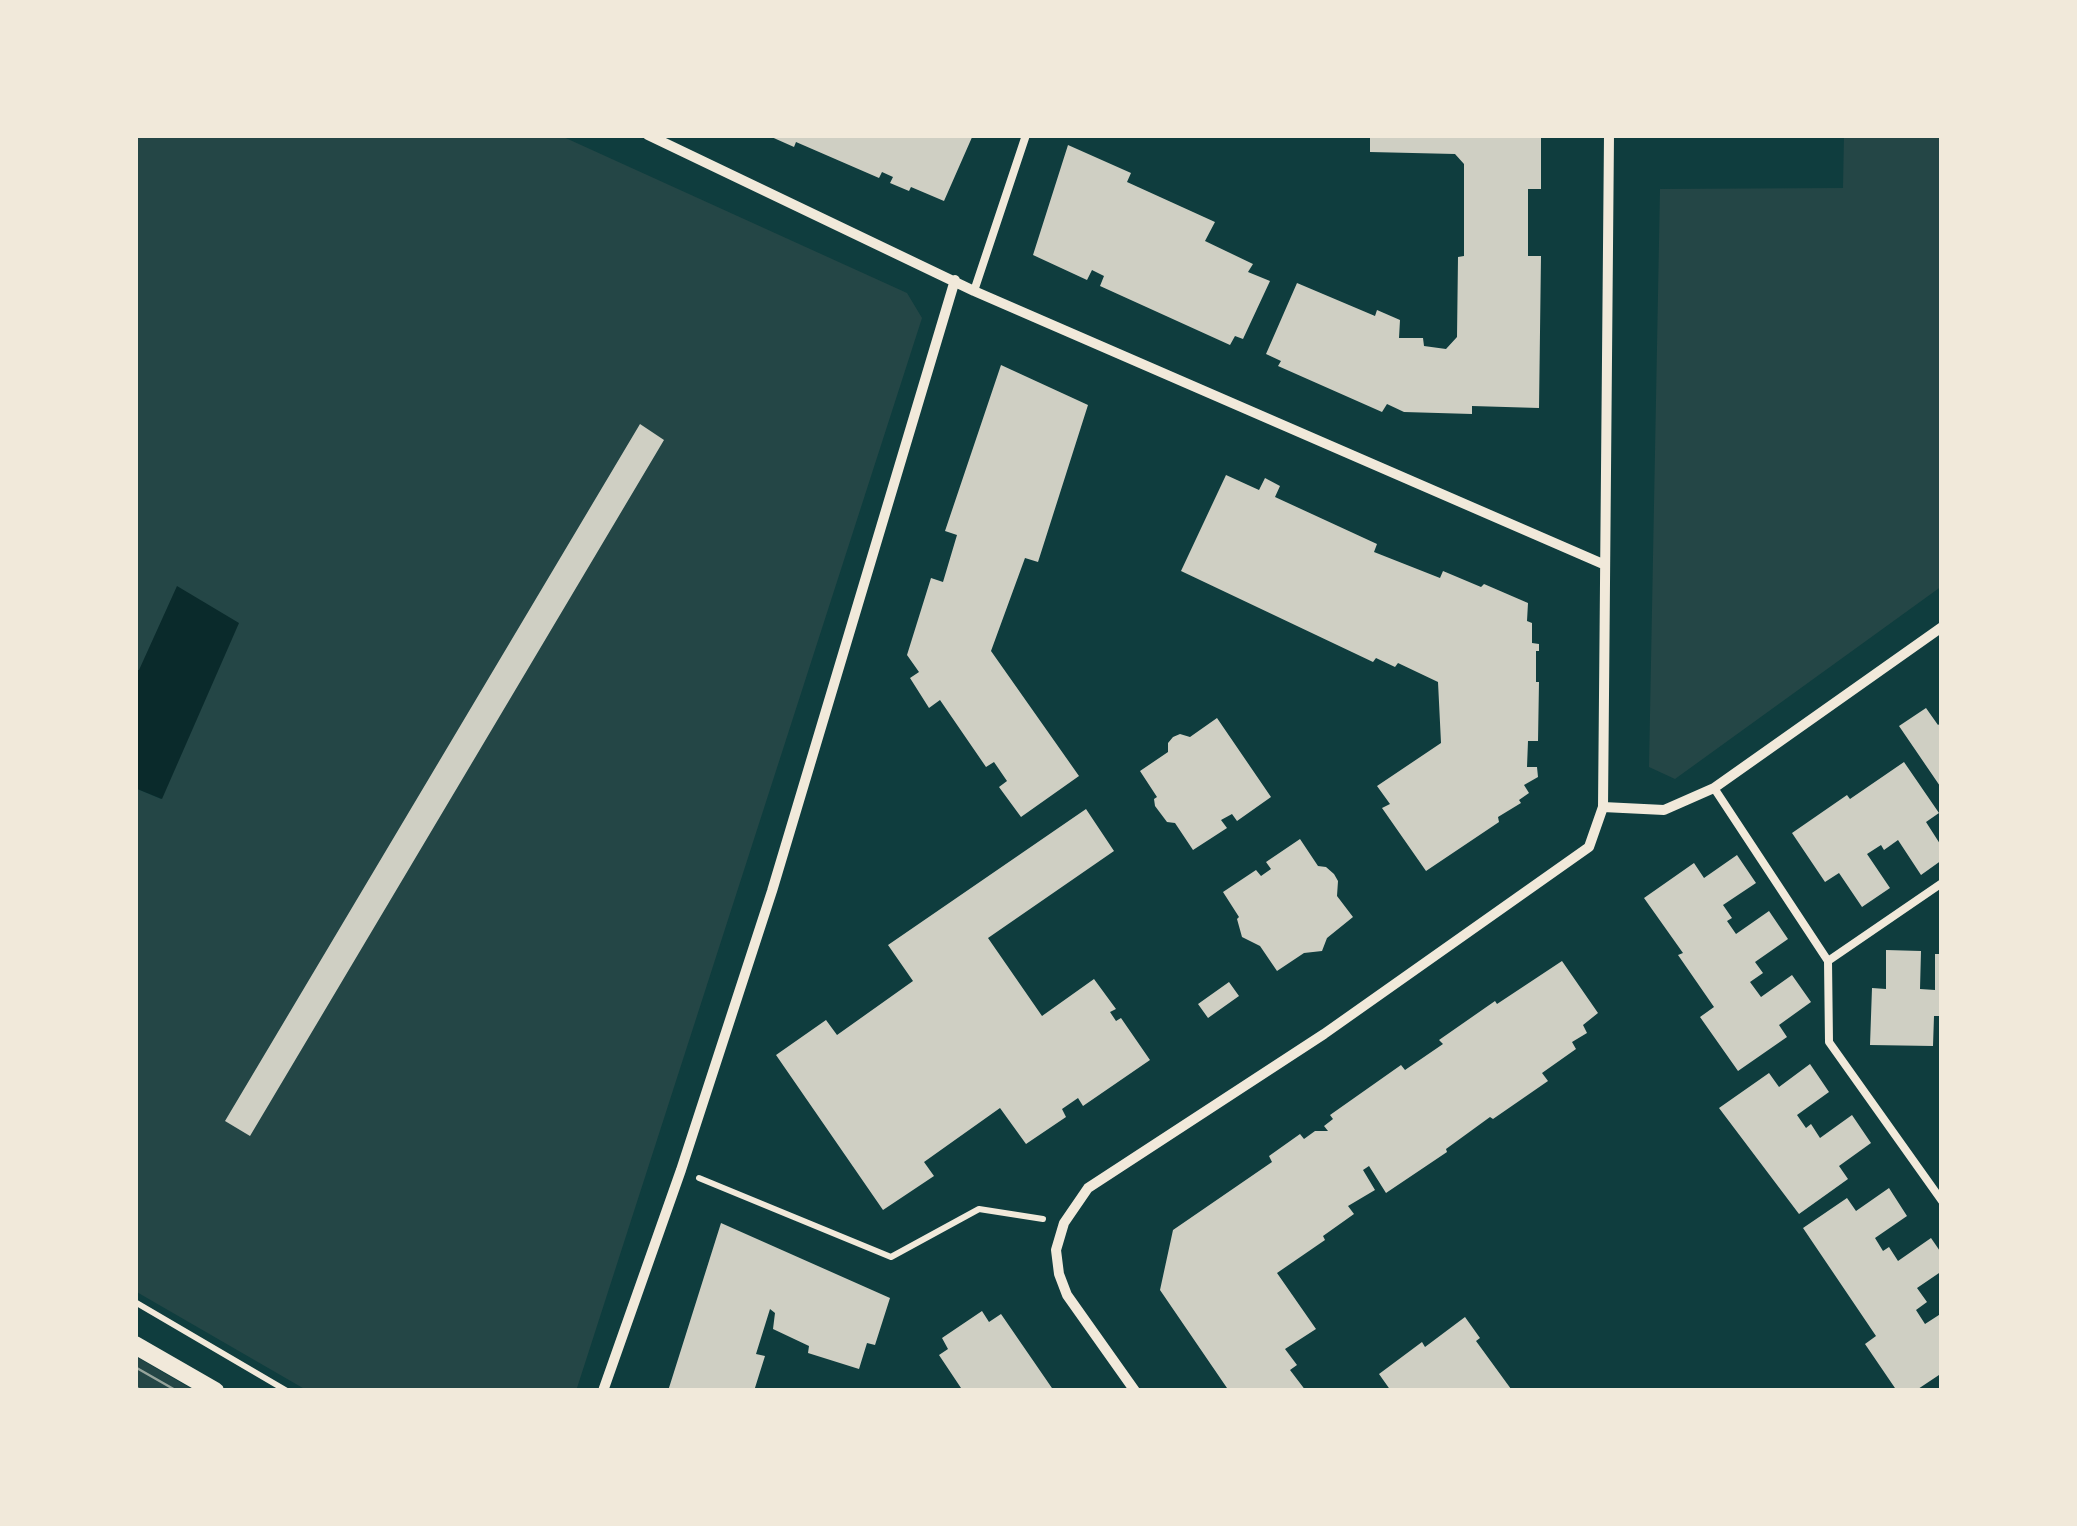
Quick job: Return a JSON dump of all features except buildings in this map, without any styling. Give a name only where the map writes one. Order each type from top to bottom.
[{"type":"street","points":[[648,135],[974,291],[1604,564]]},
{"type":"street","points":[[1134,1391],[1067,1294],[1059,1274],[1056,1250],[1064,1222],[1088,1188],[1324,1034],[1590,847],[1603,807],[1608,135]]},
{"type":"street","points":[[603,1391],[681,1170],[777,873],[955,280]]},
{"type":"street","points":[[1603,807],[1664,810],[1714,788],[1942,627]]},
{"type":"street","points":[[135,1345],[215,1391]]},
{"type":"lane","points":[[974,291],[1026,135]]},
{"type":"lane","points":[[1714,788],[1828,960],[1829,1042],[1942,1201]]},
{"type":"lane","points":[[1828,960],[1942,883]]},
{"type":"path","points":[[681,1170],[891,1257],[979,1209],[1064,1222]]},
{"type":"path","points":[[135,1302],[287,1391]]},
{"type":"shaded area","points":[[135,135],[559,135],[907,293],[922,318],[576,1391],[308,1391],[135,1291],[135,788],[161,799],[139,671],[135,670]]},
{"type":"shaded area","points":[[1844,135],[1942,138],[1942,586],[1675,779],[1649,767],[1660,189],[1843,188]]},
{"type":"shaded area","points":[[177,586],[239,623],[162,799],[135,788],[135,670],[139,670]]},
{"type":"shaded area","points":[[135,1356],[195,1391],[135,1391]]},
{"type":"tram line","points":[[135,1367],[177,1391]]},
{"type":"tram line","points":[[135,1387],[143,1391]]}]
